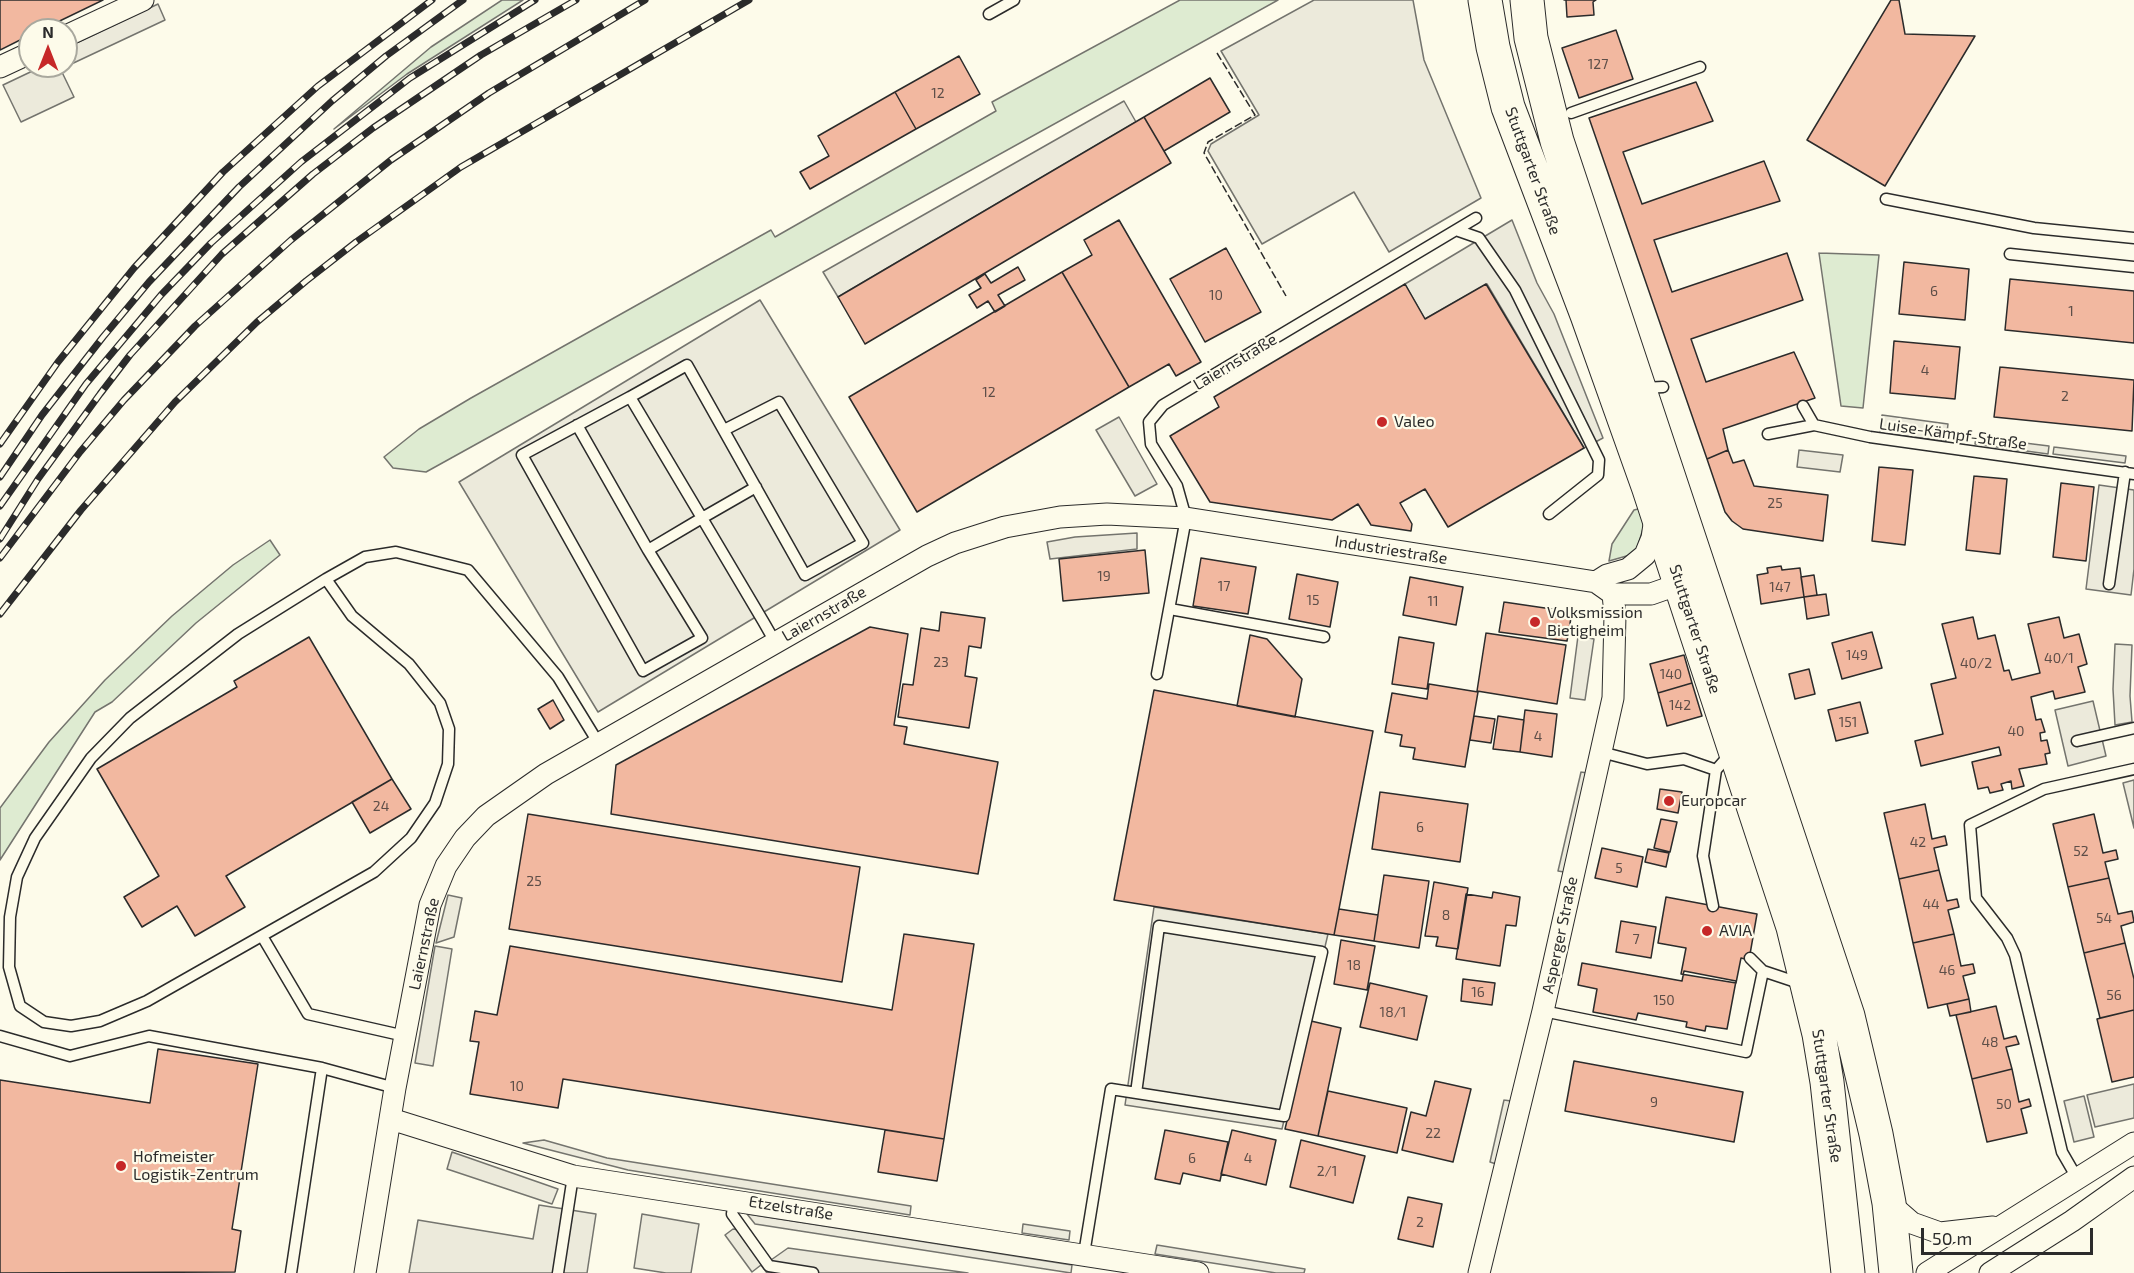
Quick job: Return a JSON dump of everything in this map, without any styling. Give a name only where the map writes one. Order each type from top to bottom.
[{"type":"main road","name":"Stuttgarter Straße","points":[[1485,0],[1493,47],[1508,106],[1587,315],[1656,512],[1692,580],[1848,1016],[1876,1134],[1888,1203],[1896,1273]]},
{"type":"main road","name":"Stuttgarter Straße","points":[[1527,0],[1531,38],[1544,98],[1651,388],[1692,580],[1725,759],[1793,927],[1808,986],[1827,1083],[1848,1273]]},
{"type":"street","points":[[78,30],[143,0]]},
{"type":"street","points":[[0,68],[18,59]]},
{"type":"street","points":[[1596,582],[1607,575],[1628,568],[1645,555],[1652,538],[1656,512]]},
{"type":"street","name":"Laiernstraße","points":[[365,1273],[395,1088],[430,905],[446,866],[465,838],[486,816],[529,785],[927,556],[995,530],[1060,517],[1107,514],[1186,518]]},
{"type":"street","name":"Industriestraße","points":[[1186,518],[1596,582],[1613,594]]},
{"type":"street","points":[[1613,594],[1651,594],[1692,580]]},
{"type":"street","name":"Asperger Straße","points":[[1479,1273],[1543,1011],[1613,698],[1615,615],[1613,594]]},
{"type":"street","name":"Etzelstraße","points":[[390,1119],[573,1176],[734,1199],[1090,1258],[1198,1273]]},
{"type":"street","points":[[1927,1273],[2134,1143]]},
{"type":"street","points":[[1990,1273],[2072,1221],[2134,1177]]},
{"type":"street","points":[[1888,1203],[1912,1223],[1940,1233],[2000,1226]]},
{"type":"lane","points":[[989,14],[1014,0]]},
{"type":"lane","points":[[1571,113],[1700,67]]},
{"type":"lane","points":[[1886,199],[2034,228],[2134,238]]},
{"type":"lane","name":"Laiernstraße","points":[[1186,518],[1177,486],[1151,444],[1149,422],[1162,405],[1476,218]]},
{"type":"lane","points":[[1456,230],[1479,238],[1515,290],[1599,460],[1598,475],[1549,514]]},
{"type":"lane","points":[[2010,254],[2134,267]]},
{"type":"lane","points":[[577,425],[648,550],[702,638],[643,671],[522,455],[577,425],[630,397],[687,365],[805,575],[863,543],[779,402],[724,430]]},
{"type":"lane","points":[[630,397],[775,642]]},
{"type":"lane","points":[[1803,406],[1814,425]]},
{"type":"lane","name":"Luise-Kämpf-Straße","points":[[1768,434],[1814,425],[1869,437],[2129,473]]},
{"type":"lane","points":[[2109,584],[2129,473]]},
{"type":"lane","points":[[648,550],[756,487]]},
{"type":"lane","points":[[1157,674],[1186,518]]},
{"type":"lane","points":[[326,579],[352,616],[409,664],[440,703],[449,729],[447,764],[435,803],[411,838],[374,872],[147,1001],[100,1021],[71,1026],[44,1022],[20,1006],[9,967],[10,917],[17,877],[35,838],[91,758],[130,718],[238,634],[326,579],[365,557],[396,552],[468,570],[558,677],[599,744]]},
{"type":"lane","points":[[1170,609],[1324,637]]},
{"type":"lane","points":[[2077,741],[2134,728]]},
{"type":"lane","points":[[1601,752],[1647,764],[1684,759],[1725,759],[1702,855],[1713,906]]},
{"type":"lane","points":[[2077,1178],[2062,1152],[2015,955],[2007,938],[1976,898],[1970,825],[2044,789],[2134,769]]},
{"type":"lane","points":[[1090,1258],[1111,1089],[1136,1093],[1284,1116],[1322,952],[1159,926],[1136,1093]]},
{"type":"lane","points":[[262,936],[308,1014],[405,1036]]},
{"type":"lane","points":[[1750,958],[1763,971],[1808,986]]},
{"type":"lane","points":[[1543,1011],[1746,1053],[1763,971]]},
{"type":"lane","points":[[0,1036],[70,1056],[148,1036],[322,1068],[395,1088]]},
{"type":"lane","points":[[291,1273],[322,1068]]},
{"type":"lane","points":[[558,1273],[573,1176]]},
{"type":"lane","points":[[734,1199],[732,1214],[769,1266],[813,1273]]},
{"type":"green space","points":[[502,0],[523,0],[407,74],[334,129],[431,47]]},
{"type":"green space","points":[[1180,0],[1278,0],[426,472],[393,468],[384,457],[419,429],[471,398],[771,230],[775,237],[996,111],[992,102]]},
{"type":"green space","points":[[1819,253],[1879,255],[1863,408],[1841,406]]},
{"type":"green space","points":[[1642,508],[1644,525],[1637,549],[1630,555],[1609,561],[1612,544],[1634,510]]},
{"type":"green space","points":[[270,540],[280,555],[196,623],[112,702],[95,712],[0,860],[0,808],[49,742],[105,680],[172,616],[233,565]]},
{"type":"shaded area","points":[[1314,0],[1413,0],[1424,60],[1481,198],[1389,252],[1354,192],[1262,244],[1208,151],[1211,144],[1259,115],[1221,51]]},
{"type":"shaded area","points":[[158,4],[165,20],[78,61],[78,42]]},
{"type":"shaded area","points":[[18,78],[65,78],[74,97],[21,122],[3,85]]},
{"type":"shaded area","points":[[1124,101],[1136,122],[838,297],[823,272]]},
{"type":"shaded area","points":[[1512,220],[1537,283],[1554,314],[1603,438],[1584,448],[1487,284],[1425,319],[1405,284]]},
{"type":"shaded area","points":[[760,300],[900,530],[598,712],[459,482]]},
{"type":"shaded area","points":[[1882,415],[1948,424],[1946,441],[1880,433]]},
{"type":"shaded area","points":[[1119,417],[1157,484],[1135,496],[1096,430]]},
{"type":"shaded area","points":[[1976,437],[2049,446],[2048,454],[1975,444]]},
{"type":"shaded area","points":[[2054,447],[2126,456],[2125,463],[2053,454]]},
{"type":"shaded area","points":[[1799,450],[1843,455],[1840,472],[1797,467]]},
{"type":"shaded area","points":[[2099,485],[2134,490],[2134,569],[2131,595],[2086,589]]},
{"type":"shaded area","points":[[1137,533],[1137,549],[1050,559],[1047,542],[1075,537]]},
{"type":"shaded area","points":[[1578,636],[1594,639],[1585,700],[1570,698]]},
{"type":"shaded area","points":[[2115,644],[2132,645],[2130,696],[2132,722],[2115,725],[2113,689]]},
{"type":"shaded area","points":[[2093,701],[2106,756],[2068,766],[2055,710]]},
{"type":"shaded area","points":[[1581,772],[1587,773],[1564,872],[1558,871]]},
{"type":"shaded area","points":[[2134,780],[2134,828],[2123,783]]},
{"type":"shaded area","points":[[448,895],[462,898],[454,937],[436,943]]},
{"type":"shaded area","points":[[1154,907],[1328,934],[1282,1129],[1125,1105]]},
{"type":"shaded area","points":[[435,946],[452,949],[433,1066],[415,1063]]},
{"type":"shaded area","points":[[2134,1084],[2134,1118],[2095,1127],[2087,1095]]},
{"type":"shaded area","points":[[2084,1096],[2094,1137],[2074,1142],[2064,1101]]},
{"type":"shaded area","points":[[1504,1100],[1511,1101],[1496,1164],[1490,1162]]},
{"type":"shaded area","points":[[544,1140],[607,1158],[911,1206],[910,1215],[628,1170],[523,1143]]},
{"type":"shaded area","points":[[452,1152],[558,1189],[552,1204],[447,1169]]},
{"type":"shaded area","points":[[539,1205],[596,1214],[587,1273],[409,1273],[418,1220],[533,1239]]},
{"type":"shaded area","points":[[642,1214],[699,1224],[691,1273],[666,1273],[634,1268]]},
{"type":"shaded area","points":[[747,1214],[1072,1265],[1071,1273],[755,1224]]},
{"type":"shaded area","points":[[1023,1224],[1070,1231],[1069,1240],[1022,1233]]},
{"type":"shaded area","points":[[733,1229],[751,1232],[771,1260],[788,1248],[968,1273],[767,1273],[761,1265],[752,1272],[725,1235]]},
{"type":"shaded area","points":[[1157,1245],[1305,1269],[1304,1273],[1276,1273],[1155,1254]]},
{"type":"building","points":[[0,0],[103,0],[66,18],[18,18],[18,41],[0,50]]},
{"type":"building","points":[[1566,0],[1596,0],[1593,2],[1594,15],[1567,17]]},
{"type":"building","points":[[1891,0],[1899,0],[1905,34],[1975,36],[1885,186],[1807,140]]},
{"type":"building","points":[[1616,30],[1633,79],[1579,98],[1562,48]]},
{"type":"building","points":[[959,56],[980,94],[916,129],[895,92]]},
{"type":"building","points":[[1210,78],[1230,112],[1164,151],[1144,117]]},
{"type":"building","points":[[1696,82],[1713,121],[1623,152],[1642,204],[1764,161],[1780,201],[1654,240],[1672,292],[1787,253],[1803,300],[1691,339],[1706,382],[1794,352],[1815,398],[1723,429],[1728,450],[1707,459],[1589,118]]},
{"type":"building","points":[[895,92],[916,129],[810,189],[800,172],[829,156],[818,136]]},
{"type":"building","points":[[1144,117],[1171,163],[865,344],[838,297]]},
{"type":"building","points":[[1119,220],[1201,362],[1176,376],[1169,364],[1129,387],[1062,272],[1092,255],[1084,240]]},
{"type":"building","points":[[1226,248],[1261,312],[1205,342],[1170,279]]},
{"type":"building","points":[[1904,262],[1969,269],[1965,320],[1899,314]]},
{"type":"building","points":[[1018,267],[1025,280],[998,295],[1005,306],[995,312],[988,301],[977,308],[969,295],[981,288],[976,280],[985,274],[991,283]]},
{"type":"building","points":[[1062,272],[1129,387],[917,512],[849,397]]},
{"type":"building","points":[[2010,279],[2134,291],[2134,343],[2005,330]]},
{"type":"building","name":"Valeo","points":[[1405,284],[1425,319],[1486,284],[1584,448],[1448,527],[1425,489],[1400,503],[1412,524],[1411,531],[1371,525],[1358,504],[1332,520],[1210,502],[1170,436],[1219,407],[1214,397]]},
{"type":"building","points":[[1894,341],[1960,347],[1955,399],[1890,393]]},
{"type":"building","points":[[2000,367],[2134,380],[2132,431],[1994,417]]},
{"type":"building","points":[[1728,450],[1733,463],[1744,460],[1754,486],[1828,495],[1823,541],[1743,529],[1732,521],[1725,512],[1707,459]]},
{"type":"building","points":[[1879,467],[1913,470],[1905,545],[1872,541]]},
{"type":"building","points":[[1974,476],[2007,479],[2000,554],[1966,550]]},
{"type":"building","points":[[2061,483],[2094,487],[2086,561],[2053,557]]},
{"type":"building","points":[[1145,550],[1149,593],[1063,601],[1059,559]]},
{"type":"building","points":[[1201,558],[1256,567],[1248,614],[1193,606]]},
{"type":"building","points":[[1781,566],[1782,570],[1800,568],[1804,597],[1761,604],[1757,575],[1768,573],[1767,568]]},
{"type":"building","points":[[1297,574],[1338,582],[1330,627],[1289,619]]},
{"type":"building","points":[[1814,575],[1817,595],[1804,597],[1801,577]]},
{"type":"building","points":[[1410,577],[1463,587],[1456,625],[1403,615]]},
{"type":"building","points":[[1826,594],[1829,615],[1807,619],[1804,597]]},
{"type":"building","name":"Volksmission Bietigheim","points":[[1504,602],[1572,612],[1567,641],[1499,632]]},
{"type":"building","points":[[941,612],[985,618],[981,648],[969,646],[965,676],[977,678],[969,728],[898,717],[903,684],[913,685],[921,628],[939,631]]},
{"type":"building","points":[[1973,617],[1978,639],[1995,635],[2004,671],[2009,670],[2012,680],[2040,673],[2028,624],[2059,617],[2064,638],[2079,634],[2087,664],[2078,667],[2085,692],[2055,699],[2053,691],[2031,697],[2036,720],[2041,719],[2045,732],[2040,733],[2041,741],[2047,740],[2050,753],[2045,754],[2047,764],[2019,769],[2024,786],[2012,789],[2011,781],[2001,784],[2003,790],[1990,793],[1988,787],[1978,789],[1972,762],[2001,755],[1999,747],[1921,766],[1915,741],[1943,734],[1931,684],[1956,678],[1942,624]]},
{"type":"building","points":[[870,627],[908,634],[894,725],[907,727],[904,744],[998,762],[978,874],[611,814],[616,765]]},
{"type":"building","points":[[1872,632],[1882,668],[1842,679],[1832,643]]},
{"type":"building","points":[[1486,633],[1566,645],[1557,704],[1477,691]]},
{"type":"building","points":[[1250,635],[1267,639],[1302,679],[1295,717],[1237,706]]},
{"type":"building","points":[[309,637],[392,779],[226,876],[245,907],[195,936],[177,906],[142,927],[124,897],[159,876],[97,769],[237,687],[234,681]]},
{"type":"building","points":[[1399,637],[1434,643],[1427,689],[1392,684]]},
{"type":"building","points":[[1684,655],[1692,683],[1658,693],[1650,664]]},
{"type":"building","points":[[1809,669],[1815,694],[1795,699],[1789,674]]},
{"type":"building","points":[[1692,683],[1702,716],[1667,726],[1658,693]]},
{"type":"building","points":[[1429,684],[1478,692],[1465,767],[1413,759],[1415,748],[1400,746],[1402,735],[1385,732],[1392,693],[1427,699]]},
{"type":"building","points":[[1154,690],[1373,731],[1334,935],[1114,900]]},
{"type":"building","points":[[553,700],[564,720],[550,729],[538,709]]},
{"type":"building","points":[[1860,702],[1868,733],[1836,741],[1828,710]]},
{"type":"building","points":[[1525,710],[1557,714],[1552,757],[1520,752]]},
{"type":"building","points":[[1474,716],[1495,719],[1491,743],[1470,740]]},
{"type":"building","points":[[1498,716],[1524,720],[1520,752],[1493,749]]},
{"type":"building","points":[[392,779],[411,809],[370,833],[352,802]]},
{"type":"building","name":"Europcar","points":[[1660,789],[1682,792],[1678,813],[1657,809]]},
{"type":"building","points":[[1380,792],[1468,804],[1460,862],[1372,849]]},
{"type":"building","points":[[1925,804],[1932,839],[1945,836],[1947,845],[1934,848],[1939,870],[1899,879],[1884,813]]},
{"type":"building","points":[[528,814],[860,867],[842,982],[509,929]]},
{"type":"building","points":[[2094,814],[2103,853],[2116,850],[2118,859],[2105,862],[2109,878],[2068,887],[2053,824]]},
{"type":"building","points":[[1661,819],[1677,822],[1670,852],[1654,848]]},
{"type":"building","points":[[1602,848],[1643,857],[1637,887],[1595,878]]},
{"type":"building","points":[[1648,849],[1669,853],[1666,867],[1645,862]]},
{"type":"building","points":[[1939,870],[1947,901],[1957,899],[1959,907],[1948,910],[1954,934],[1913,943],[1899,879]]},
{"type":"building","points":[[1384,875],[1429,881],[1419,948],[1374,941]]},
{"type":"building","points":[[2109,878],[2118,914],[2132,911],[2134,922],[2121,926],[2125,943],[2084,953],[2068,887]]},
{"type":"building","points":[[1434,882],[1468,888],[1458,949],[1436,946],[1438,937],[1425,936]]},
{"type":"building","points":[[1493,892],[1520,897],[1516,926],[1506,925],[1500,966],[1456,959],[1466,894],[1492,898]]},
{"type":"building","points":[[1666,897],[1757,914],[1749,960],[1741,958],[1736,983],[1681,974],[1686,948],[1658,943]]},
{"type":"building","points":[[1339,909],[1378,915],[1374,941],[1334,935]]},
{"type":"building","points":[[1621,921],[1656,927],[1651,958],[1616,952]]},
{"type":"building","points":[[904,934],[974,944],[944,1139],[563,1079],[558,1108],[470,1094],[479,1042],[470,1041],[475,1011],[497,1015],[510,946],[892,1010]]},
{"type":"building","points":[[1954,934],[1961,966],[1973,964],[1975,973],[1963,976],[1969,999],[1928,1008],[1913,943]]},
{"type":"building","points":[[1341,940],[1375,946],[1367,990],[1334,984]]},
{"type":"building","points":[[2125,943],[2134,979],[2134,1010],[2100,1018],[2084,953]]},
{"type":"building","points":[[1582,963],[1682,981],[1684,971],[1736,981],[1727,1029],[1706,1026],[1705,1031],[1686,1027],[1687,1022],[1638,1013],[1636,1020],[1593,1012],[1597,989],[1578,985]]},
{"type":"building","points":[[1463,979],[1495,983],[1492,1005],[1461,1001]]},
{"type":"building","points":[[1370,983],[1427,996],[1417,1040],[1360,1027]]},
{"type":"building","points":[[1969,999],[1971,1012],[1950,1016],[1947,1004]]},
{"type":"building","points":[[1996,1006],[2004,1039],[2016,1036],[2019,1044],[2006,1047],[2012,1069],[1972,1079],[1956,1015]]},
{"type":"building","points":[[2134,1010],[2134,1077],[2112,1082],[2097,1019]]},
{"type":"building","points":[[1311,1021],[1341,1028],[1318,1136],[1285,1129]]},
{"type":"building","name":"Hofmeister Logistik-Zentrum","points":[[158,1049],[258,1064],[232,1229],[241,1231],[235,1272],[0,1273],[0,1080],[150,1103]]},
{"type":"building","points":[[1574,1061],[1743,1092],[1734,1142],[1565,1111]]},
{"type":"building","points":[[2012,1069],[2019,1102],[2029,1099],[2031,1106],[2021,1109],[2027,1133],[1987,1142],[1972,1079]]},
{"type":"building","points":[[1435,1081],[1471,1089],[1453,1162],[1402,1150],[1411,1112],[1426,1116]]},
{"type":"building","points":[[1328,1091],[1407,1108],[1397,1153],[1318,1136]]},
{"type":"building","points":[[885,1130],[944,1139],[937,1181],[878,1172]]},
{"type":"building","points":[[1165,1130],[1228,1142],[1220,1181],[1183,1173],[1180,1184],[1155,1179]]},
{"type":"building","points":[[1232,1130],[1276,1140],[1266,1185],[1221,1174]]},
{"type":"building","points":[[1301,1140],[1365,1156],[1353,1203],[1290,1187]]},
{"type":"building","points":[[1408,1197],[1442,1204],[1433,1247],[1398,1239]]},
{"type":"railway","points":[[0,444],[58,362],[134,268],[223,172],[318,86],[432,0]]},
{"type":"railway","points":[[0,477],[42,415],[103,337],[149,282],[239,187],[332,101],[386,56],[463,0]]},
{"type":"railway","points":[[0,506],[86,384],[161,295],[211,243],[301,162],[410,78],[535,0]]},
{"type":"railway","points":[[0,539],[38,479],[130,355],[222,254],[313,174],[373,128],[481,55],[576,0]]},
{"type":"railway","points":[[0,558],[80,452],[124,400],[195,326],[291,240],[391,160],[489,93],[645,0]]},
{"type":"railway","points":[[0,614],[81,510],[175,402],[257,322],[306,281],[461,167],[749,0]]},
{"type":"fence","points":[[1217,53],[1255,115],[1208,142],[1204,153],[1286,296]]},
{"type":"place","name":"Valeo","points":[[1382,422]]},
{"type":"place","name":"Volksmission Bietigheim","points":[[1535,622]]},
{"type":"place","name":"Europcar","points":[[1669,801]]},
{"type":"place","name":"AVIA","points":[[1707,931]]},
{"type":"place","name":"Hofmeister Logistik-Zentrum","points":[[121,1166]]}]
